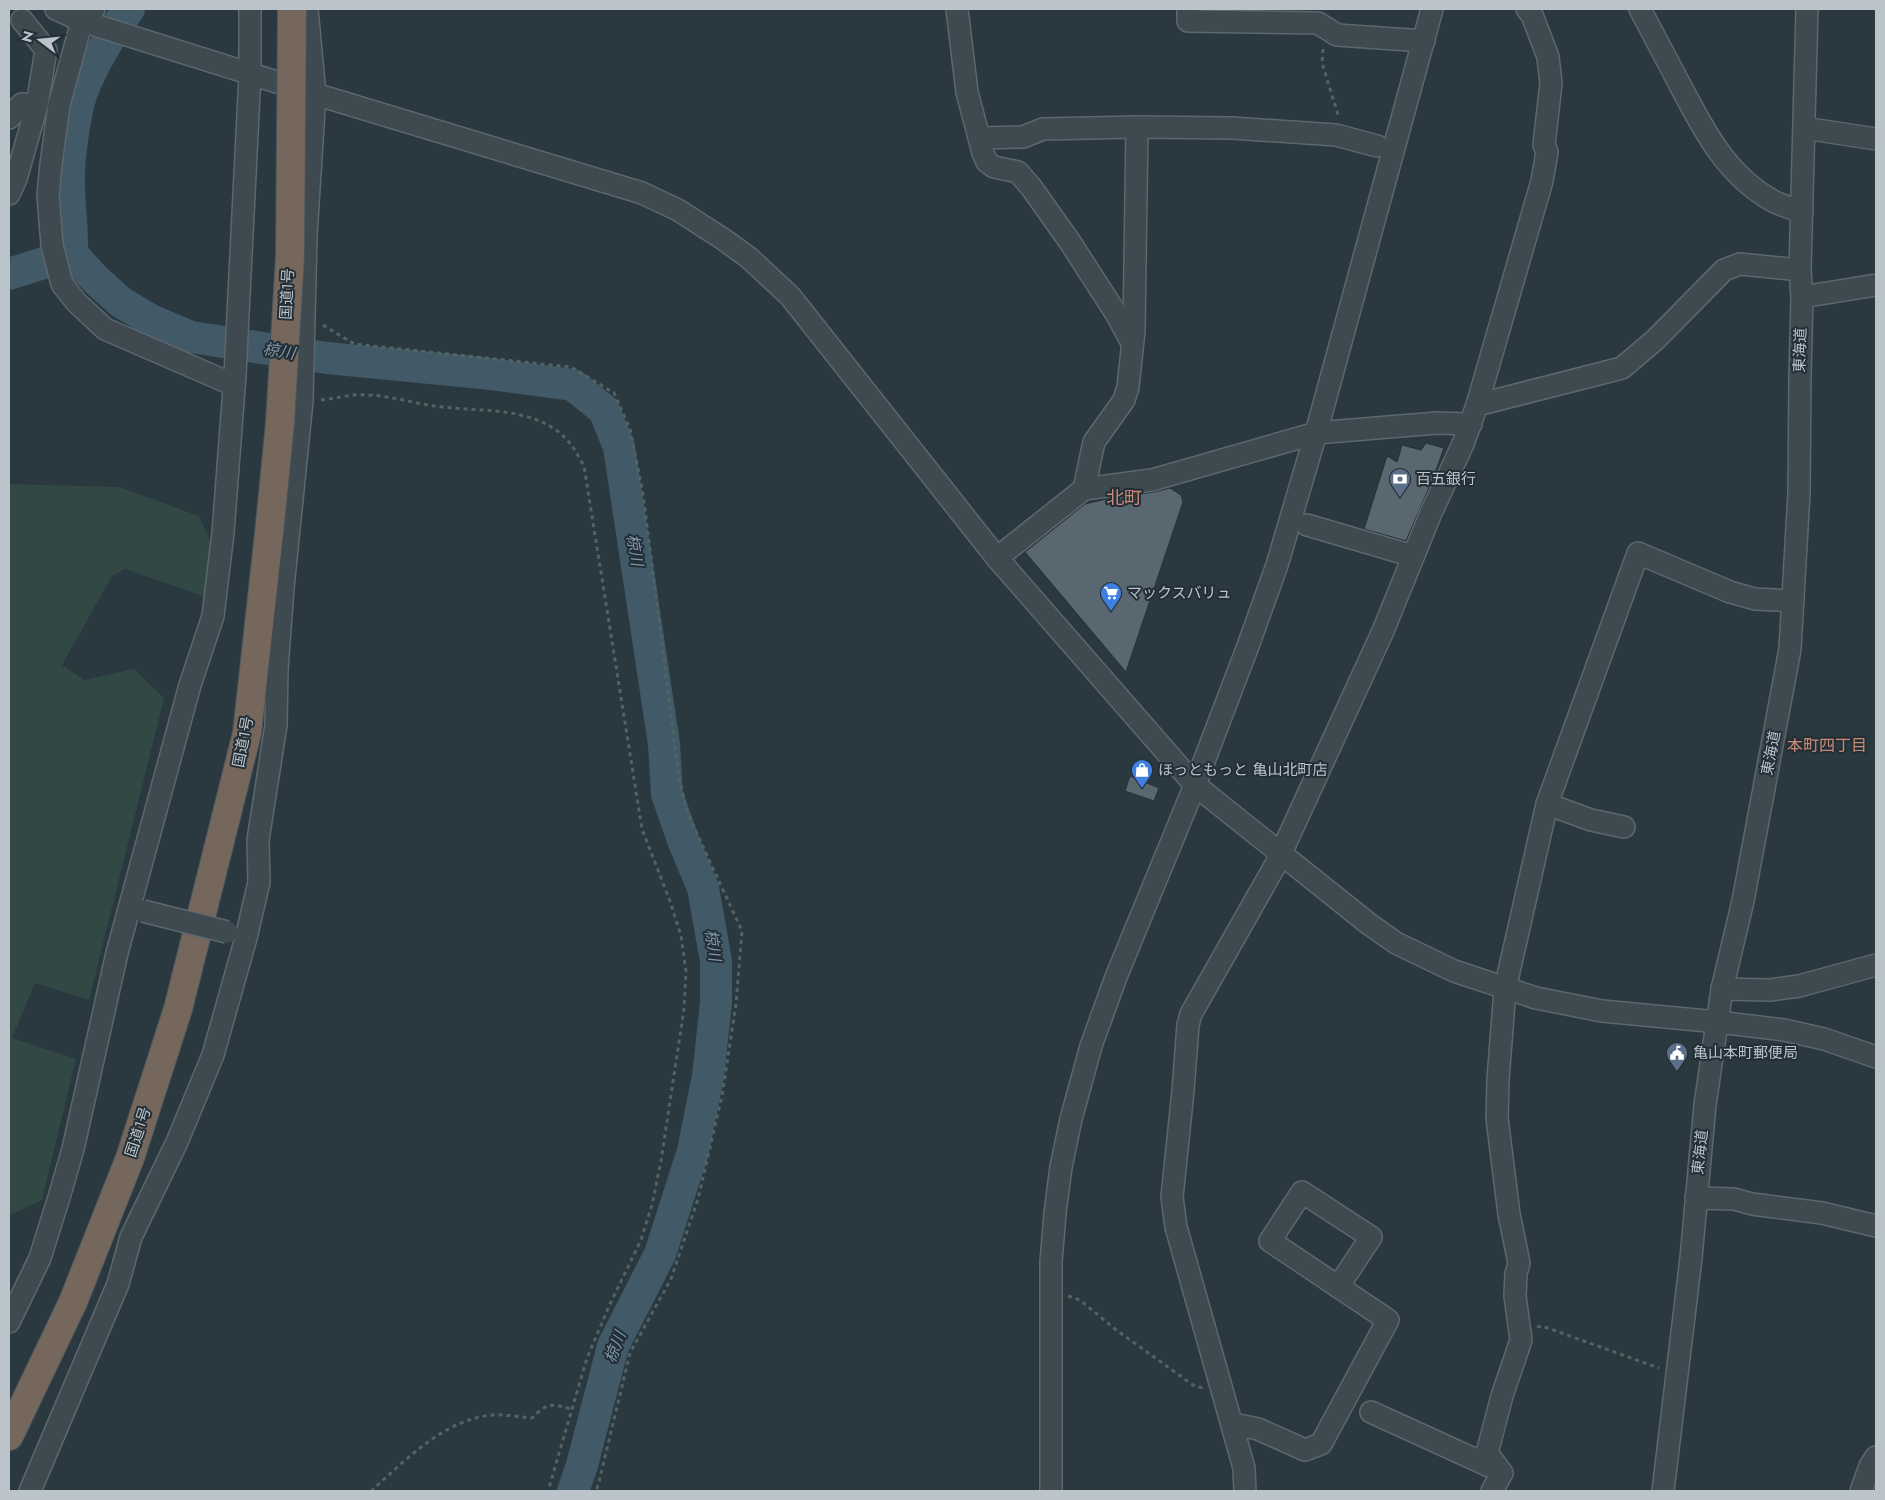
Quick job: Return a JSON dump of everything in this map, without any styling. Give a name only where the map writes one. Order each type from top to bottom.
[{"type":"highway","name":"国道1号","points":[[9,1436],[72,1302],[130,1158],[178,1009],[247,733],[280,423],[290,257],[292,9]]},
{"type":"street","points":[[56,9],[88,15],[150,42],[250,74],[642,193],[678,210],[723,239],[748,257],[802,309],[997,558],[1195,785],[1396,943],[1454,971],[1505,989],[1570,1006],[1602,1012],[1784,1030],[1824,1039],[1876,1057]]},
{"type":"street","points":[[9,1322],[40,1258],[60,1194],[73,1148],[117,953],[137,909],[190,685],[213,616],[223,533],[235,380],[250,74],[250,9]]},
{"type":"street","points":[[30,1491],[118,1284],[131,1237],[177,1142],[213,1054],[236,935],[259,882],[258,840],[276,725],[276,669],[302,392],[306,236],[314,94],[307,9]]},
{"type":"street","points":[[957,9],[967,92],[987,162],[994,167],[1018,172],[1031,187],[1070,242],[1132,342]]},
{"type":"street","points":[[1188,9],[1188,21],[1320,20],[1336,35],[1424,41]]},
{"type":"street","points":[[1051,1491],[1051,1291],[1055,1214],[1061,1167],[1071,1119],[1089,1055],[1116,977],[1195,785],[1274,574],[1316,433],[1432,9]]},
{"type":"street","points":[[1245,1491],[1244,1468],[1226,1398],[1176,1227],[1172,1197],[1184,1091],[1188,1025],[1191,1014],[1281,852],[1379,640],[1474,415],[1542,181],[1547,152],[1544,145],[1551,83],[1548,57],[1532,15],[1527,9]]},
{"type":"street","points":[[1640,9],[1693,111],[1712,144],[1730,168],[1774,202],[1802,212]]},
{"type":"street","name":"東海道","points":[[1663,1491],[1691,1258],[1705,1105],[1722,989],[1743,901],[1790,649],[1799,493],[1802,297],[1800,270],[1807,9]]},
{"type":"street","points":[[88,15],[58,114],[48,195],[52,244],[62,284],[76,302],[104,329],[235,380]]},
{"type":"street","points":[[9,194],[16,179],[37,105],[46,50],[20,18]]},
{"type":"street","points":[[9,118],[22,104],[37,105]]},
{"type":"street","points":[[980,138],[1023,137],[1043,129],[1137,127],[1232,128],[1336,135],[1377,146]]},
{"type":"street","points":[[1084,489],[1094,442],[1124,400],[1128,387],[1134,331],[1137,127]]},
{"type":"street","points":[[1804,128],[1876,139]]},
{"type":"street","points":[[997,558],[1084,489],[1152,480],[1316,433],[1437,423],[1474,415],[1622,368],[1655,340],[1724,270],[1740,264],[1800,270]]},
{"type":"street","points":[[1802,297],[1876,285]]},
{"type":"street","points":[[1307,525],[1413,556]]},
{"type":"street","points":[[1502,1473],[1487,1453],[1502,1396],[1521,1340],[1515,1287],[1519,1263],[1509,1214],[1497,1118],[1498,1080],[1505,989],[1546,804],[1638,553],[1730,592],[1755,599],[1793,601]]},
{"type":"street","points":[[1546,804],[1592,820],[1624,827]]},
{"type":"street","points":[[137,909],[236,935]]},
{"type":"street","points":[[1722,989],[1770,990],[1798,986],[1876,965]]},
{"type":"street","points":[[1233,1424],[1258,1430],[1304,1450],[1321,1444],[1388,1320],[1338,1287],[1270,1241],[1302,1192],[1371,1237],[1338,1287]]},
{"type":"street","points":[[1696,1198],[1734,1199],[1752,1204],[1822,1213],[1827,1216],[1876,1226]]},
{"type":"street","points":[[1371,1412],[1485,1463],[1502,1473]]},
{"type":"street","points":[[1861,1491],[1870,1466],[1876,1457]]},
{"type":"street","points":[[1492,1491],[1502,1473]]},
{"type":"path","points":[[1320,20],[1322,62],[1345,137]]},
{"type":"path","points":[[305,325],[354,344],[571,367],[614,393],[630,429],[643,494],[679,778],[687,812],[742,931],[736,1004],[722,1096],[698,1199],[671,1279],[630,1352],[596,1491]]},
{"type":"path","points":[[302,392],[379,397],[435,406],[512,413],[531,418],[555,430],[571,443],[584,466],[642,830],[670,901],[681,936],[686,971],[684,1009],[662,1161],[652,1205],[641,1240],[610,1304],[587,1358],[548,1491]]},
{"type":"path","points":[[1051,1291],[1080,1300],[1115,1328],[1194,1385],[1226,1398]]},
{"type":"path","points":[[1519,1328],[1542,1326],[1677,1374]]},
{"type":"path","points":[[371,1491],[434,1438],[461,1422],[495,1415],[532,1418],[542,1408],[554,1404],[571,1409]]},
{"type":"green space","points":[[9,484],[119,487],[199,516],[215,552],[203,596],[125,569],[112,576],[62,665],[84,680],[134,669],[164,698],[89,1000],[35,983],[12,1038],[76,1059],[42,1200],[9,1216]]},
{"type":"building","name":"百五銀行","points":[[1426,443],[1444,448],[1406,541],[1364,529],[1387,456],[1397,462],[1402,445],[1421,450]]},
{"type":"building","name":"マックスバリュ","points":[[1170,488],[1181,495],[1183,502],[1126,672],[1025,552],[1085,504]]},
{"type":"building","name":"ほっともっと 亀山北町店","points":[[1130,776],[1159,788],[1154,801],[1125,791]]},
{"type":"waterway","name":"椋川","points":[[129,9],[102,51],[85,85],[78,105],[72,140],[69,165],[72,254],[96,280],[122,303],[153,321],[191,337],[327,358],[482,373],[573,385],[604,410],[619,447],[664,744],[667,794],[683,840],[703,888],[716,961],[716,1003],[708,1076],[693,1151],[660,1254],[613,1346],[582,1465],[573,1491]]},
{"type":"waterway","points":[[9,274],[72,254]]},
{"type":"place","name":"百五銀行","points":[[1400,498]]},
{"type":"place","name":"マックスバリュ","points":[[1111,612]]},
{"type":"place","name":"ほっともっと 亀山北町店","points":[[1142,789]]},
{"type":"place","name":"亀山本町郵便局","points":[[1677,1072]]},
{"type":"district","name":"北町","points":[[1124,498]]},
{"type":"district","name":"本町四丁目","points":[[1827,745]]}]
